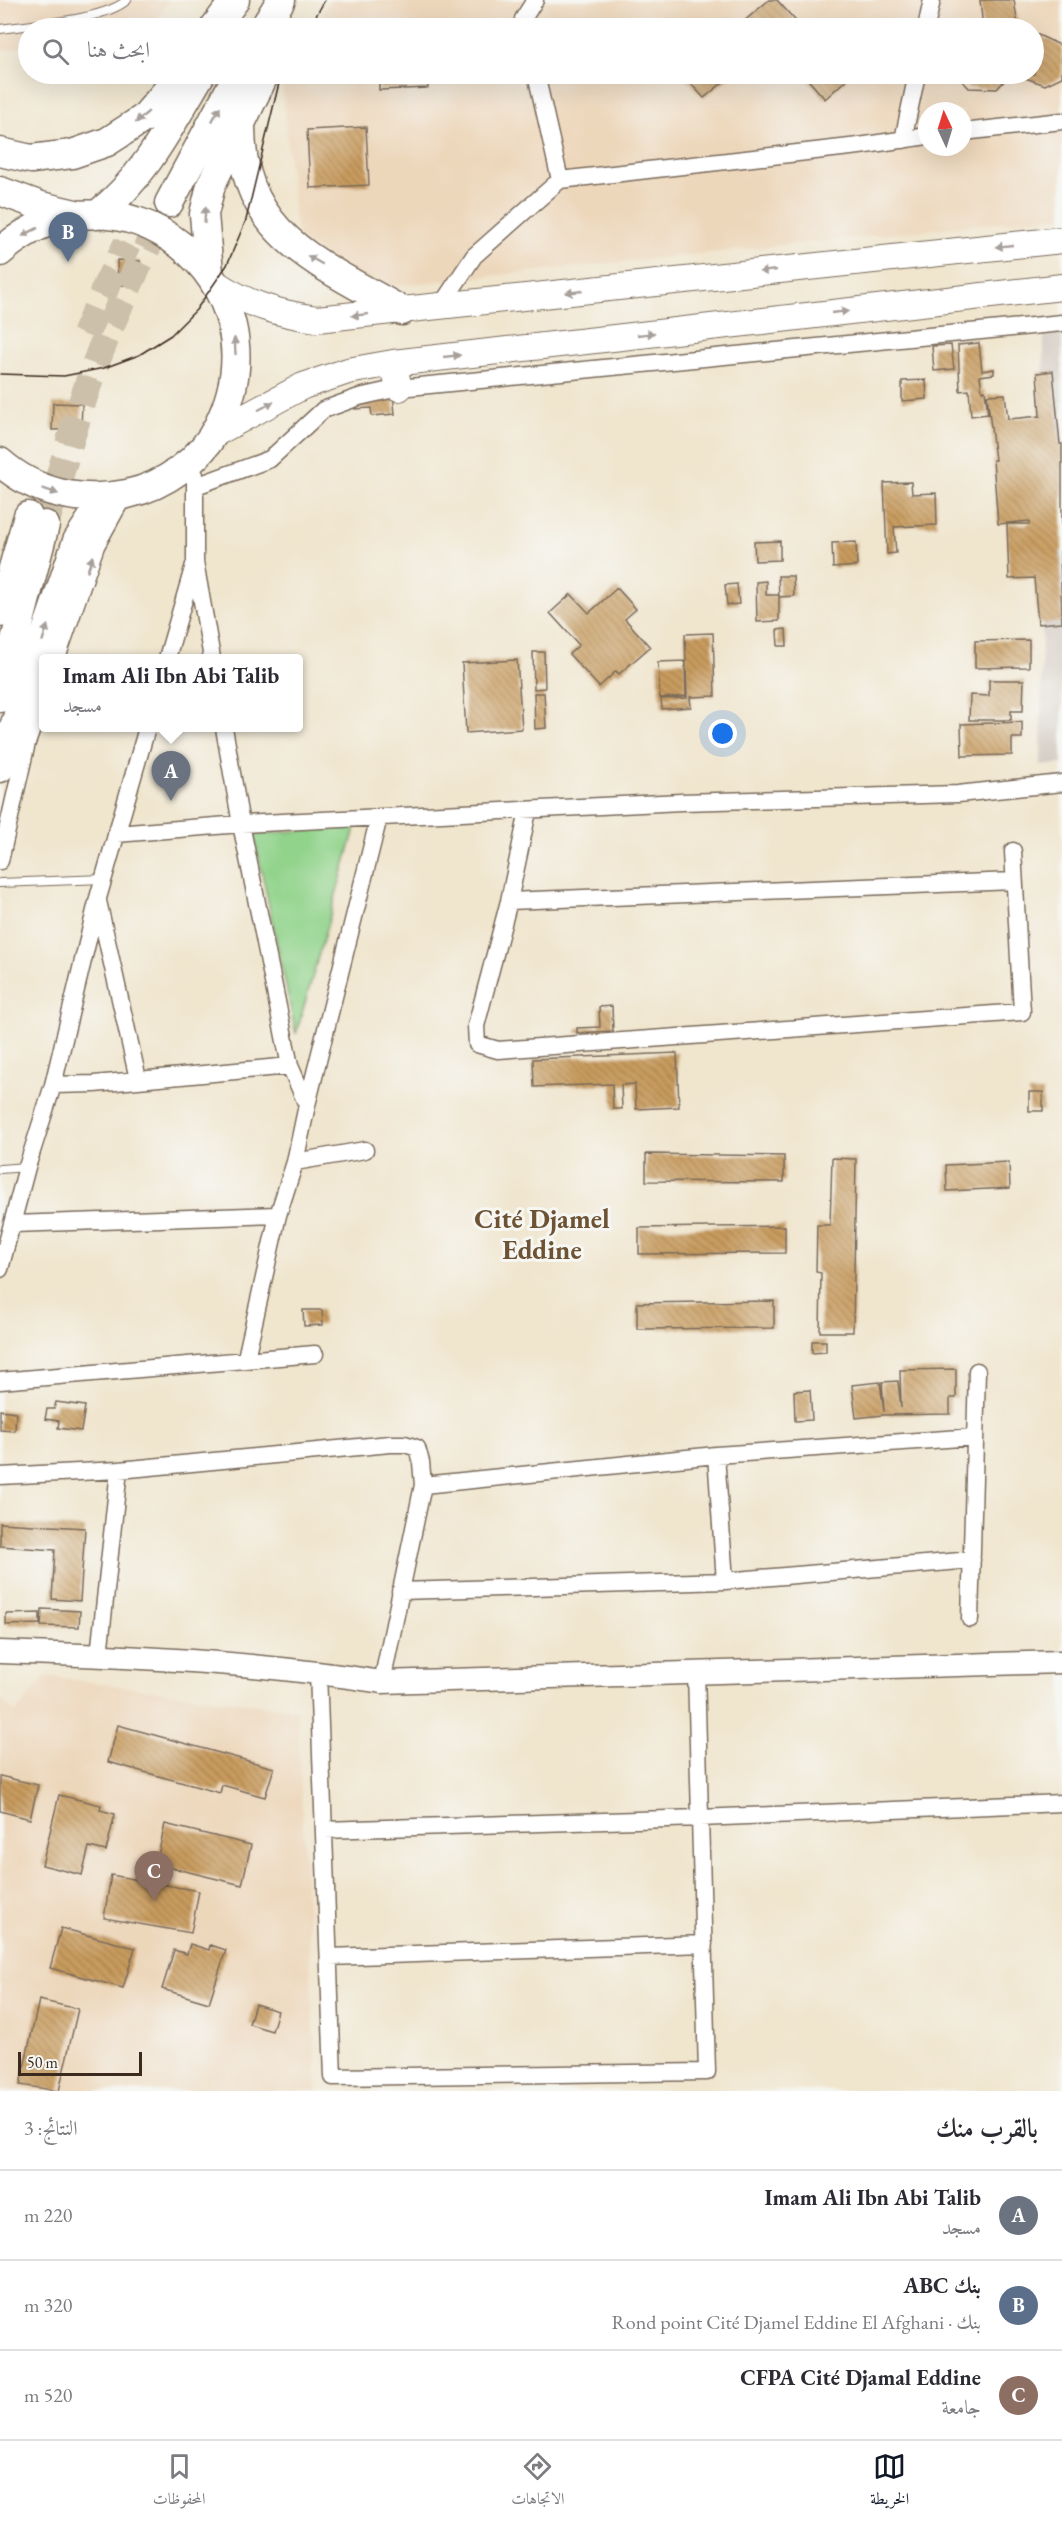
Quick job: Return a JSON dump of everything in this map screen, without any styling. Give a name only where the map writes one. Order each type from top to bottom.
[{"type":"highway","points":[[222,18],[235,0]]},
{"type":"highway","points":[[234,18],[245,0]]},
{"type":"highway","points":[[241,18],[250,0]]},
{"type":"highway","points":[[270,18],[281,0]]},
{"type":"highway","points":[[291,18],[300,0]]},
{"type":"highway","points":[[0,152],[30,159],[72,154],[107,142],[144,118],[173,84]]},
{"type":"highway","points":[[0,252],[32,230],[57,220],[90,215],[118,198],[137,177],[195,84]]},
{"type":"highway","points":[[209,84],[161,198],[232,84]]},
{"type":"highway","points":[[213,279],[204,214],[210,185],[260,84]]},
{"type":"highway","points":[[241,126],[242,160],[253,192],[264,214],[280,233],[300,251],[402,311]]},
{"type":"highway","points":[[0,191],[41,206],[141,223],[161,231],[180,243],[213,279],[230,314],[236,344],[236,365],[228,406],[214,434],[195,457],[170,477],[142,490],[85,498],[58,494],[33,485],[0,462]]},
{"type":"highway","points":[[0,768],[77,541],[92,518],[118,495]]},
{"type":"highway","points":[[0,613],[36,521],[0,698]]},
{"type":"highway","points":[[0,790],[27,743]]},
{"type":"main road","points":[[213,279],[239,299],[291,315],[317,319],[1062,240]]},
{"type":"main road","points":[[214,434],[303,386],[348,371],[393,363],[1062,287]]},
{"type":"main road","points":[[393,363],[399,388]]},
{"type":"street","points":[[525,18],[535,0]]},
{"type":"street","points":[[928,18],[932,0]]},
{"type":"street","points":[[538,84],[560,180]]},
{"type":"street","points":[[903,140],[915,84]]},
{"type":"street","points":[[972,131],[1062,121]]},
{"type":"street","points":[[440,307],[474,256],[560,180],[918,138]]},
{"type":"street","points":[[196,486],[270,459],[323,411],[359,397],[399,388],[1062,323]]},
{"type":"street","points":[[195,457],[195,562],[211,654]]},
{"type":"street","points":[[58,654],[96,546],[118,495]]},
{"type":"street","points":[[168,654],[195,562]]},
{"type":"street","points":[[0,861],[27,743],[39,710]]},
{"type":"street","points":[[0,1269],[27,1167],[53,1085],[98,898],[146,732]]},
{"type":"street","points":[[225,732],[290,1066],[307,1105]]},
{"type":"street","points":[[116,834],[241,824],[789,797],[958,794],[1062,783]]},
{"type":"street","points":[[528,811],[509,900],[476,1026],[477,1044],[498,1050],[1022,1012],[1013,851]]},
{"type":"street","points":[[246,1358],[278,1215],[295,1162],[307,1105],[379,818]]},
{"type":"street","points":[[509,900],[1014,881]]},
{"type":"street","points":[[98,898],[138,1079]]},
{"type":"street","points":[[53,1085],[94,1084],[290,1066]]},
{"type":"street","points":[[295,1162],[365,1150]]},
{"type":"street","points":[[13,1224],[278,1215]]},
{"type":"street","points":[[0,1381],[246,1358],[315,1354]]},
{"type":"street","points":[[970,1619],[976,1371]]},
{"type":"street","points":[[423,1485],[716,1455],[975,1437]]},
{"type":"street","points":[[0,1476],[119,1470],[405,1444],[417,1448],[420,1454],[423,1485],[382,1682]]},
{"type":"street","points":[[716,1455],[725,1581]]},
{"type":"street","points":[[99,1655],[119,1470]]},
{"type":"street","points":[[400,1591],[725,1581],[972,1560]]},
{"type":"street","points":[[0,1652],[99,1655],[318,1672],[382,1682],[1062,1662]]},
{"type":"street","points":[[318,1672],[333,2077],[707,2072],[696,1671]]},
{"type":"street","points":[[324,1830],[1062,1803]]},
{"type":"street","points":[[328,1957],[704,1944]]},
{"type":"lane","points":[[69,18],[119,7],[127,0]]},
{"type":"lane","points":[[0,29],[18,26]]},
{"type":"lane","points":[[0,883],[103,879]]},
{"type":"lane","points":[[0,1169],[27,1167]]},
{"type":"shaded area","points":[[0,0],[170,0],[157,18],[18,18],[18,48],[0,51]]},
{"type":"shaded area","points":[[330,0],[1062,0],[1062,216],[375,288],[297,238],[282,90],[285,84],[1044,84],[1044,18],[320,18]]},
{"type":"shaded area","points":[[1062,328],[1062,764],[1041,766],[1044,329]]},
{"type":"shaded area","points":[[46,1676],[297,1710],[317,2091],[0,2091],[0,1699],[16,1712]]},
{"type":"green space","points":[[356,825],[296,1034],[254,835]]},
{"type":"building","points":[[769,0],[777,0],[793,18],[748,18]]},
{"type":"building","points":[[980,0],[1014,0],[1017,18],[982,18]]},
{"type":"building","points":[[1044,38],[1062,46],[1062,77],[1045,85],[1042,84],[1044,84]]},
{"type":"building","points":[[379,84],[428,84],[428,88],[379,90]]},
{"type":"building","points":[[691,84],[721,84],[704,98]]},
{"type":"building","points":[[812,84],[842,84],[825,99]]},
{"type":"building","points":[[965,84],[1001,84],[997,89],[969,88]]},
{"type":"building","points":[[366,127],[369,185],[310,188],[307,130]]},
{"type":"building","points":[[117,260],[140,261],[139,286],[118,285]]},
{"type":"building","points":[[979,343],[982,371],[994,369],[994,374],[980,376],[982,391],[985,390],[988,414],[971,416],[969,390],[960,391],[958,345]]},
{"type":"building","points":[[951,345],[954,369],[934,371],[932,346]]},
{"type":"building","points":[[1053,371],[1060,444],[1062,444],[1062,551],[1060,551],[1062,622],[1038,624],[1034,578],[1009,579],[1007,524],[1029,524],[1029,521],[998,524],[993,460],[995,460],[987,395],[1005,394],[1008,419],[1040,416],[1037,373]]},
{"type":"building","points":[[926,380],[927,399],[902,401],[902,381]]},
{"type":"building","points":[[393,393],[395,414],[372,416],[371,408],[355,409],[354,397]]},
{"type":"building","points":[[53,403],[82,404],[81,429],[52,430]]},
{"type":"building","points":[[911,482],[912,494],[936,493],[937,525],[894,527],[896,553],[887,554],[884,483]]},
{"type":"building","points":[[780,541],[780,560],[755,561],[754,542]]},
{"type":"building","points":[[856,542],[857,566],[833,568],[832,543]]},
{"type":"building","points":[[778,576],[793,576],[794,596],[779,597]]},
{"type":"building","points":[[766,581],[766,595],[779,595],[779,621],[757,622],[756,582]]},
{"type":"building","points":[[737,584],[739,604],[727,605],[725,585]]},
{"type":"building","points":[[617,588],[636,609],[625,619],[650,647],[619,674],[616,671],[599,687],[569,654],[579,645],[550,613],[571,594],[589,613]]},
{"type":"building","points":[[786,629],[787,646],[778,646],[777,630]]},
{"type":"building","points":[[713,633],[715,696],[690,697],[691,707],[662,709],[661,699],[687,698],[685,634]]},
{"type":"building","points":[[1029,640],[1029,667],[975,668],[975,641]]},
{"type":"building","points":[[533,652],[544,652],[545,688],[534,689]]},
{"type":"building","points":[[517,660],[522,729],[466,733],[462,663]]},
{"type":"building","points":[[685,661],[686,696],[660,698],[658,662]]},
{"type":"building","points":[[989,680],[1024,680],[1023,711],[1011,711],[1011,720],[969,720],[970,695],[989,696]]},
{"type":"building","points":[[534,693],[544,693],[546,728],[535,729]]},
{"type":"building","points":[[1022,722],[1022,738],[1012,738],[1012,755],[962,756],[961,724]]},
{"type":"building","points":[[612,1006],[613,1031],[577,1033],[577,1028],[600,1027],[599,1007]]},
{"type":"building","points":[[677,1053],[679,1107],[636,1109],[635,1084],[621,1085],[622,1109],[613,1109],[612,1084],[534,1087],[533,1059]]},
{"type":"building","points":[[1029,1092],[1043,1092],[1043,1111],[1029,1111]]},
{"type":"building","points":[[646,1154],[784,1156],[784,1182],[646,1181]]},
{"type":"building","points":[[832,1158],[856,1159],[853,1332],[820,1332],[821,1273],[816,1272],[817,1225],[830,1225]]},
{"type":"building","points":[[1009,1162],[1010,1188],[947,1191],[946,1165]]},
{"type":"building","points":[[785,1226],[785,1253],[639,1254],[639,1228]]},
{"type":"building","points":[[774,1301],[774,1328],[637,1329],[637,1303]]},
{"type":"building","points":[[303,1310],[322,1310],[323,1325],[304,1326]]},
{"type":"building","points":[[812,1341],[826,1341],[826,1352],[812,1353]]},
{"type":"building","points":[[956,1369],[956,1398],[950,1398],[950,1414],[883,1415],[856,1418],[852,1385],[880,1382],[884,1412],[882,1382],[898,1381],[901,1408],[900,1370]]},
{"type":"building","points":[[810,1390],[812,1420],[795,1421],[794,1391]]},
{"type":"building","points":[[56,1402],[85,1406],[81,1431],[58,1428],[59,1421],[45,1419],[47,1409],[54,1409]]},
{"type":"building","points":[[0,1410],[16,1412],[15,1431],[0,1430]]},
{"type":"building","points":[[0,1523],[85,1528],[80,1601],[52,1599],[55,1550],[0,1546]]},
{"type":"building","points":[[42,1609],[80,1611],[79,1627],[41,1626]]},
{"type":"building","points":[[40,1613],[40,1624],[6,1625],[6,1614]]},
{"type":"building","points":[[118,1725],[274,1768],[265,1797],[222,1785],[220,1793],[108,1762]]},
{"type":"building","points":[[0,1776],[38,1785],[30,1819],[0,1811]]},
{"type":"building","points":[[59,1795],[101,1805],[100,1810],[115,1814],[106,1851],[89,1847],[82,1875],[42,1865]]},
{"type":"building","points":[[165,1824],[251,1845],[242,1885],[156,1864]]},
{"type":"building","points":[[111,1875],[199,1891],[191,1933],[104,1918]]},
{"type":"building","points":[[61,1928],[135,1948],[123,1988],[50,1968]]},
{"type":"building","points":[[190,1944],[209,1950],[210,1945],[226,1950],[209,2003],[162,1989],[174,1950],[187,1954]]},
{"type":"building","points":[[39,2000],[78,2009],[59,2091],[20,2085]]},
{"type":"building","points":[[255,2004],[278,2011],[272,2031],[249,2024]]},
{"type":"tunnel","points":[[45,525],[102,347],[125,292],[169,203]]},
{"type":"tunnel","points":[[85,335],[127,244]]},
{"type":"tram line","points":[[315,18],[325,0]]},
{"type":"tram line","points":[[0,374],[64,376],[104,368],[139,355],[171,335],[196,310],[227,265],[246,220],[279,84]]},
{"type":"place","name":"بنك ABC","points":[[68,262]]},
{"type":"place","name":"Imam Ali Ibn Abi Talib","points":[[171,801]]},
{"type":"place","name":"CFPA Cité Djamal Eddine","points":[[154,1901]]},
{"type":"district","name":"Cité Djamel Eddine","points":[[542,1234]]}]
